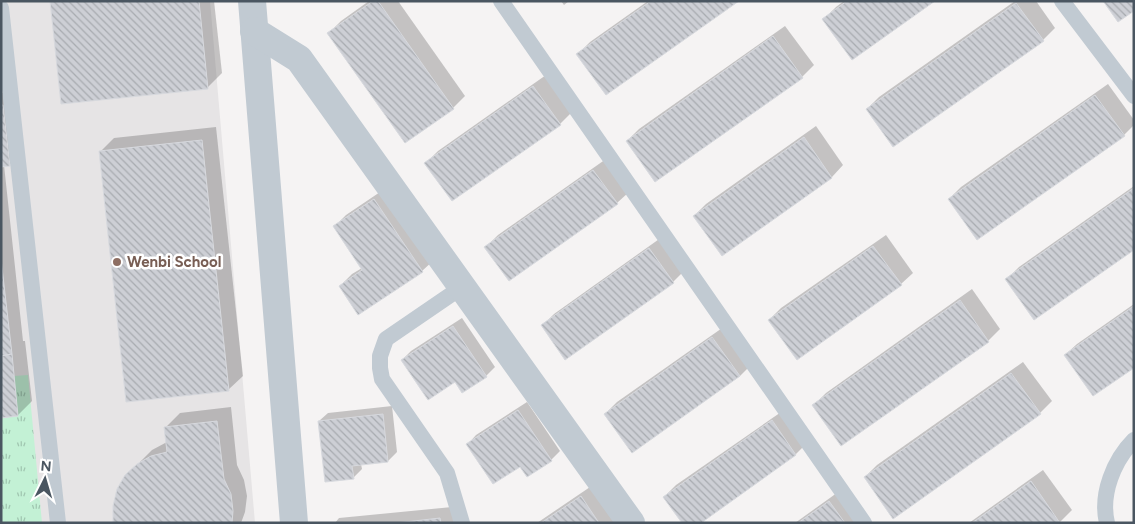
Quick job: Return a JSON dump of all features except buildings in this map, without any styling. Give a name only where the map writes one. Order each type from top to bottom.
[{"type":"street","points":[[252,1],[294,523]]},
{"type":"street","points":[[254,31],[299,60],[631,523]]},
{"type":"lane","points":[[501,1],[864,523]]},
{"type":"lane","points":[[1062,1],[1134,96]]},
{"type":"lane","points":[[1,8],[58,523]]},
{"type":"lane","points":[[462,287],[386,339],[380,356],[382,379],[447,474],[462,523]]},
{"type":"lane","points":[[1107,523],[1105,500],[1112,472],[1127,447],[1134,440]]},
{"type":"shaded area","name":"Wenbi School","points":[[1,1],[210,1],[255,523],[1,523]]},
{"type":"green space","points":[[28,375],[42,523],[1,523],[1,418],[18,416],[14,376]]},
{"type":"place","name":"Wenbi School","points":[[117,262]]}]
